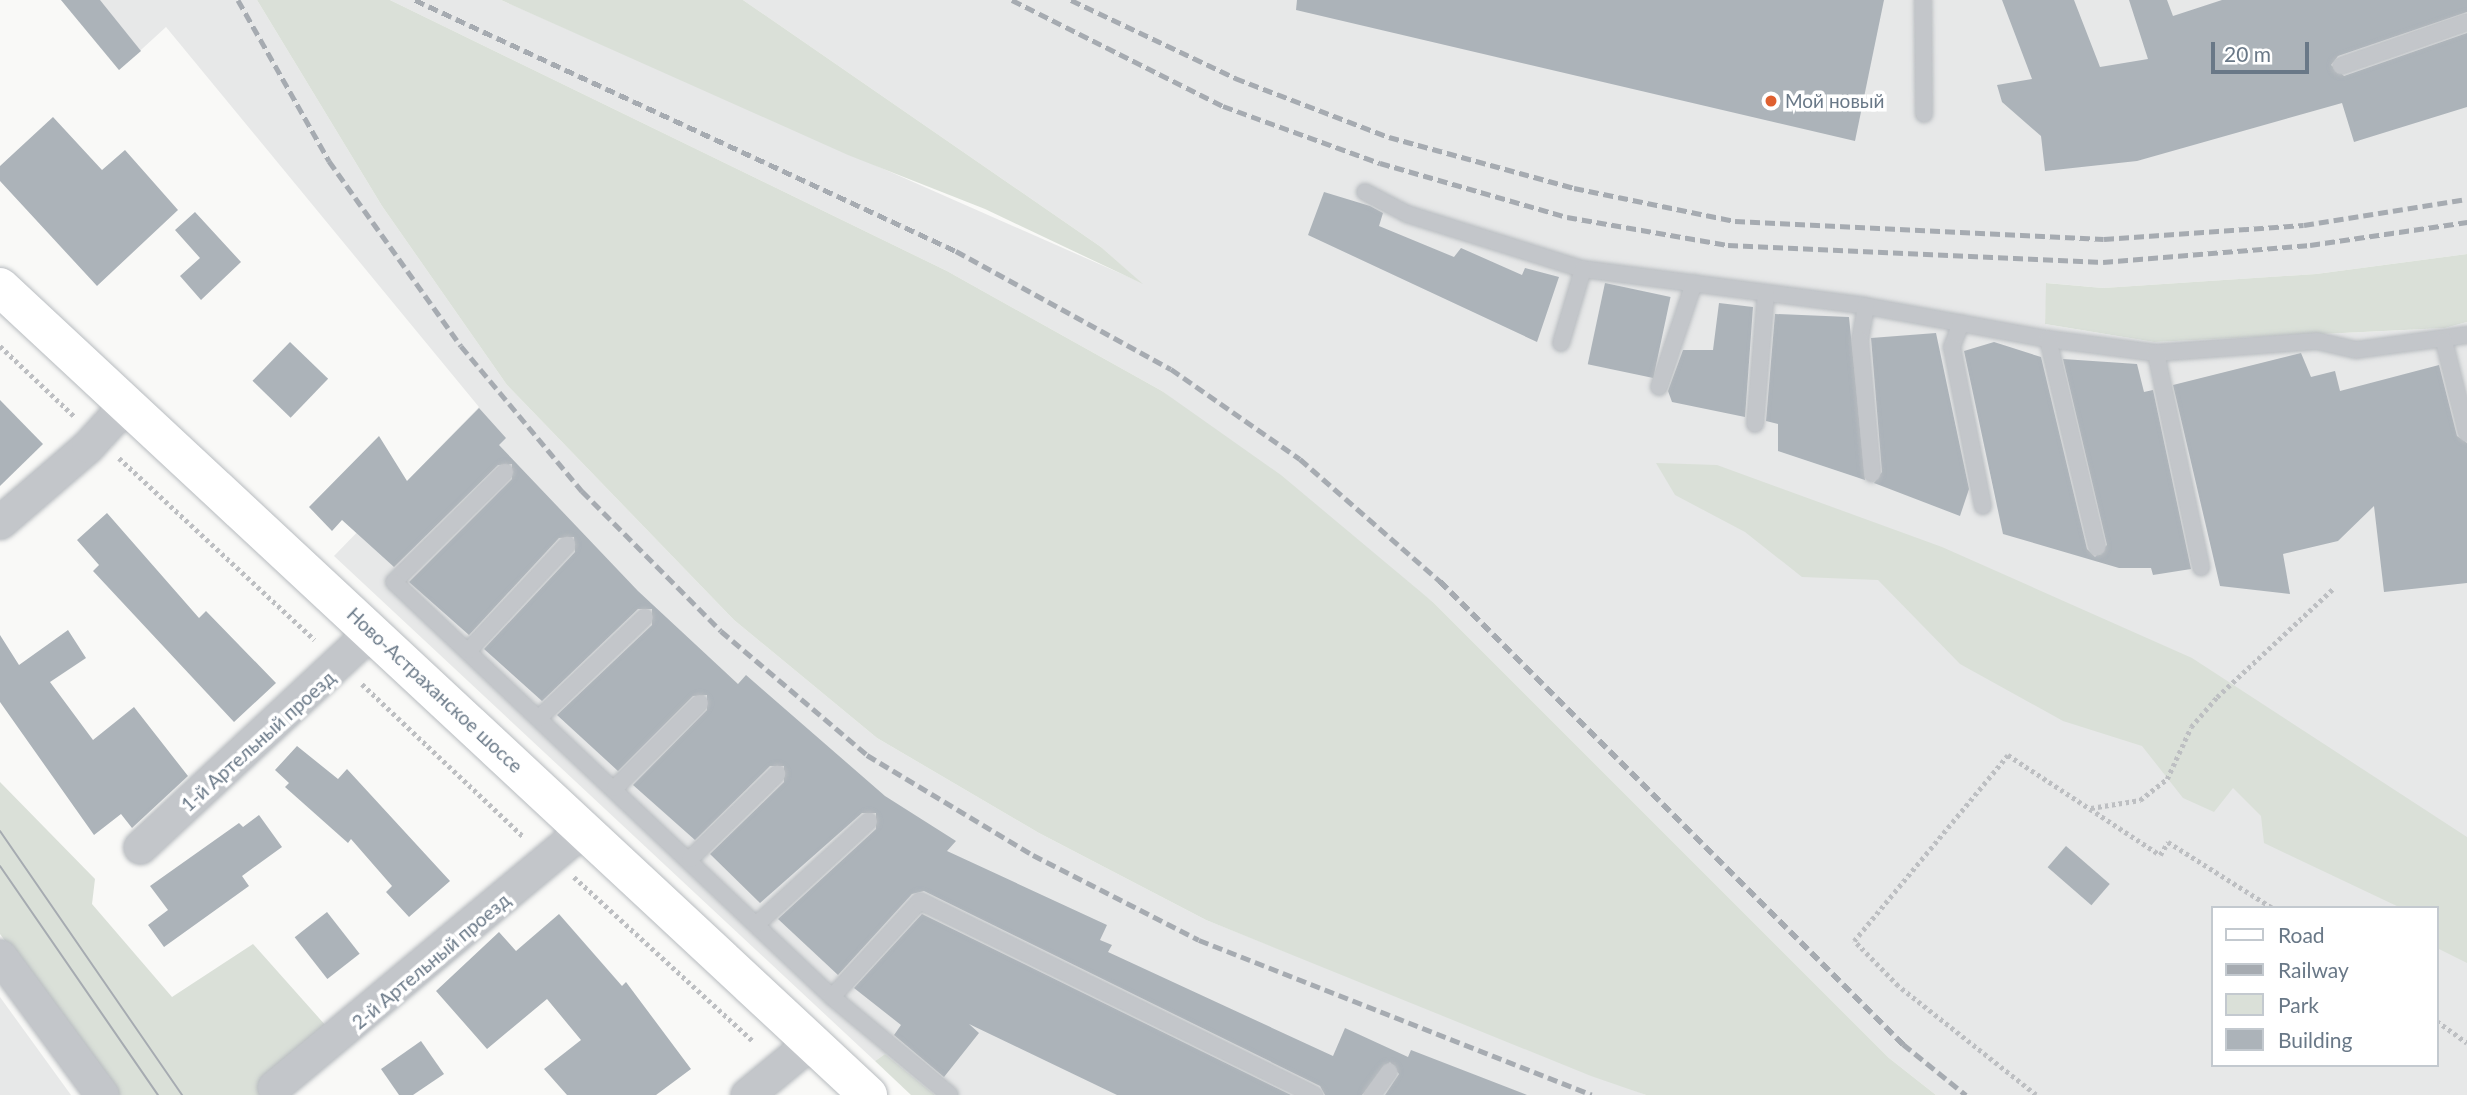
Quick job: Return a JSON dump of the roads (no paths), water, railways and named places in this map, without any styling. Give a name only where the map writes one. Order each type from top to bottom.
[{"type":"main road","name":"Ново-Астраханское шоссе","points":[[0,287],[128,401],[868,1095]]},
{"type":"street","points":[[0,522],[97,436],[128,401]]},
{"type":"street","name":"1-й Артельный проезд","points":[[140,847],[341,665],[372,631]]},
{"type":"street","name":"2-й Артельный проезд","points":[[274,1087],[555,858],[583,830]]},
{"type":"street","points":[[0,956],[102,1095]]},
{"type":"street","points":[[747,1095],[783,1069],[811,1042]]},
{"type":"lane","points":[[1923,0],[1924,114]]},
{"type":"lane","points":[[2341,66],[2467,22]]},
{"type":"lane","points":[[1365,192],[1407,214],[1583,269],[1866,306],[2048,340],[2156,353],[2242,343],[2317,341],[2356,350],[2444,341],[2467,335]]},
{"type":"lane","points":[[1561,343],[1583,269]]},
{"type":"lane","points":[[1659,387],[1694,283]]},
{"type":"lane","points":[[1755,424],[1766,293]]},
{"type":"lane","points":[[1866,306],[1860,340],[1872,472]]},
{"type":"lane","points":[[1961,323],[1952,347],[1983,506]]},
{"type":"lane","points":[[2048,340],[2098,547]]},
{"type":"lane","points":[[2444,341],[2467,433]]},
{"type":"lane","points":[[2156,353],[2201,567]]},
{"type":"lane","points":[[505,472],[394,582],[690,859],[832,997],[950,1095]]},
{"type":"lane","points":[[469,650],[567,545]]},
{"type":"lane","points":[[539,718],[645,617]]},
{"type":"lane","points":[[615,788],[699,703]]},
{"type":"lane","points":[[690,859],[777,774]]},
{"type":"lane","points":[[757,925],[869,821]]},
{"type":"lane","points":[[832,997],[920,901],[1315,1095]]},
{"type":"lane","points":[[1373,1095],[1389,1072]]},
{"type":"tram line","points":[[0,831],[182,1095]]},
{"type":"tram line","points":[[0,866],[158,1095]]},
{"type":"railway","points":[[238,0],[329,161],[461,346],[582,491],[721,631],[867,755],[1033,855],[1199,940],[1592,1095]]},
{"type":"railway","points":[[415,0],[956,251],[1171,369],[1300,459],[1440,581],[1903,1044],[1966,1095]]},
{"type":"railway","points":[[1012,0],[1223,106],[1380,163],[1567,217],[1728,245],[2103,262],[2310,245],[2467,222]]},
{"type":"railway","points":[[1071,0],[1235,78],[1389,137],[1574,188],[1735,221],[2104,239],[2304,225],[2467,199]]},
{"type":"place","name":"Мой новый","points":[[1771,101]]}]
